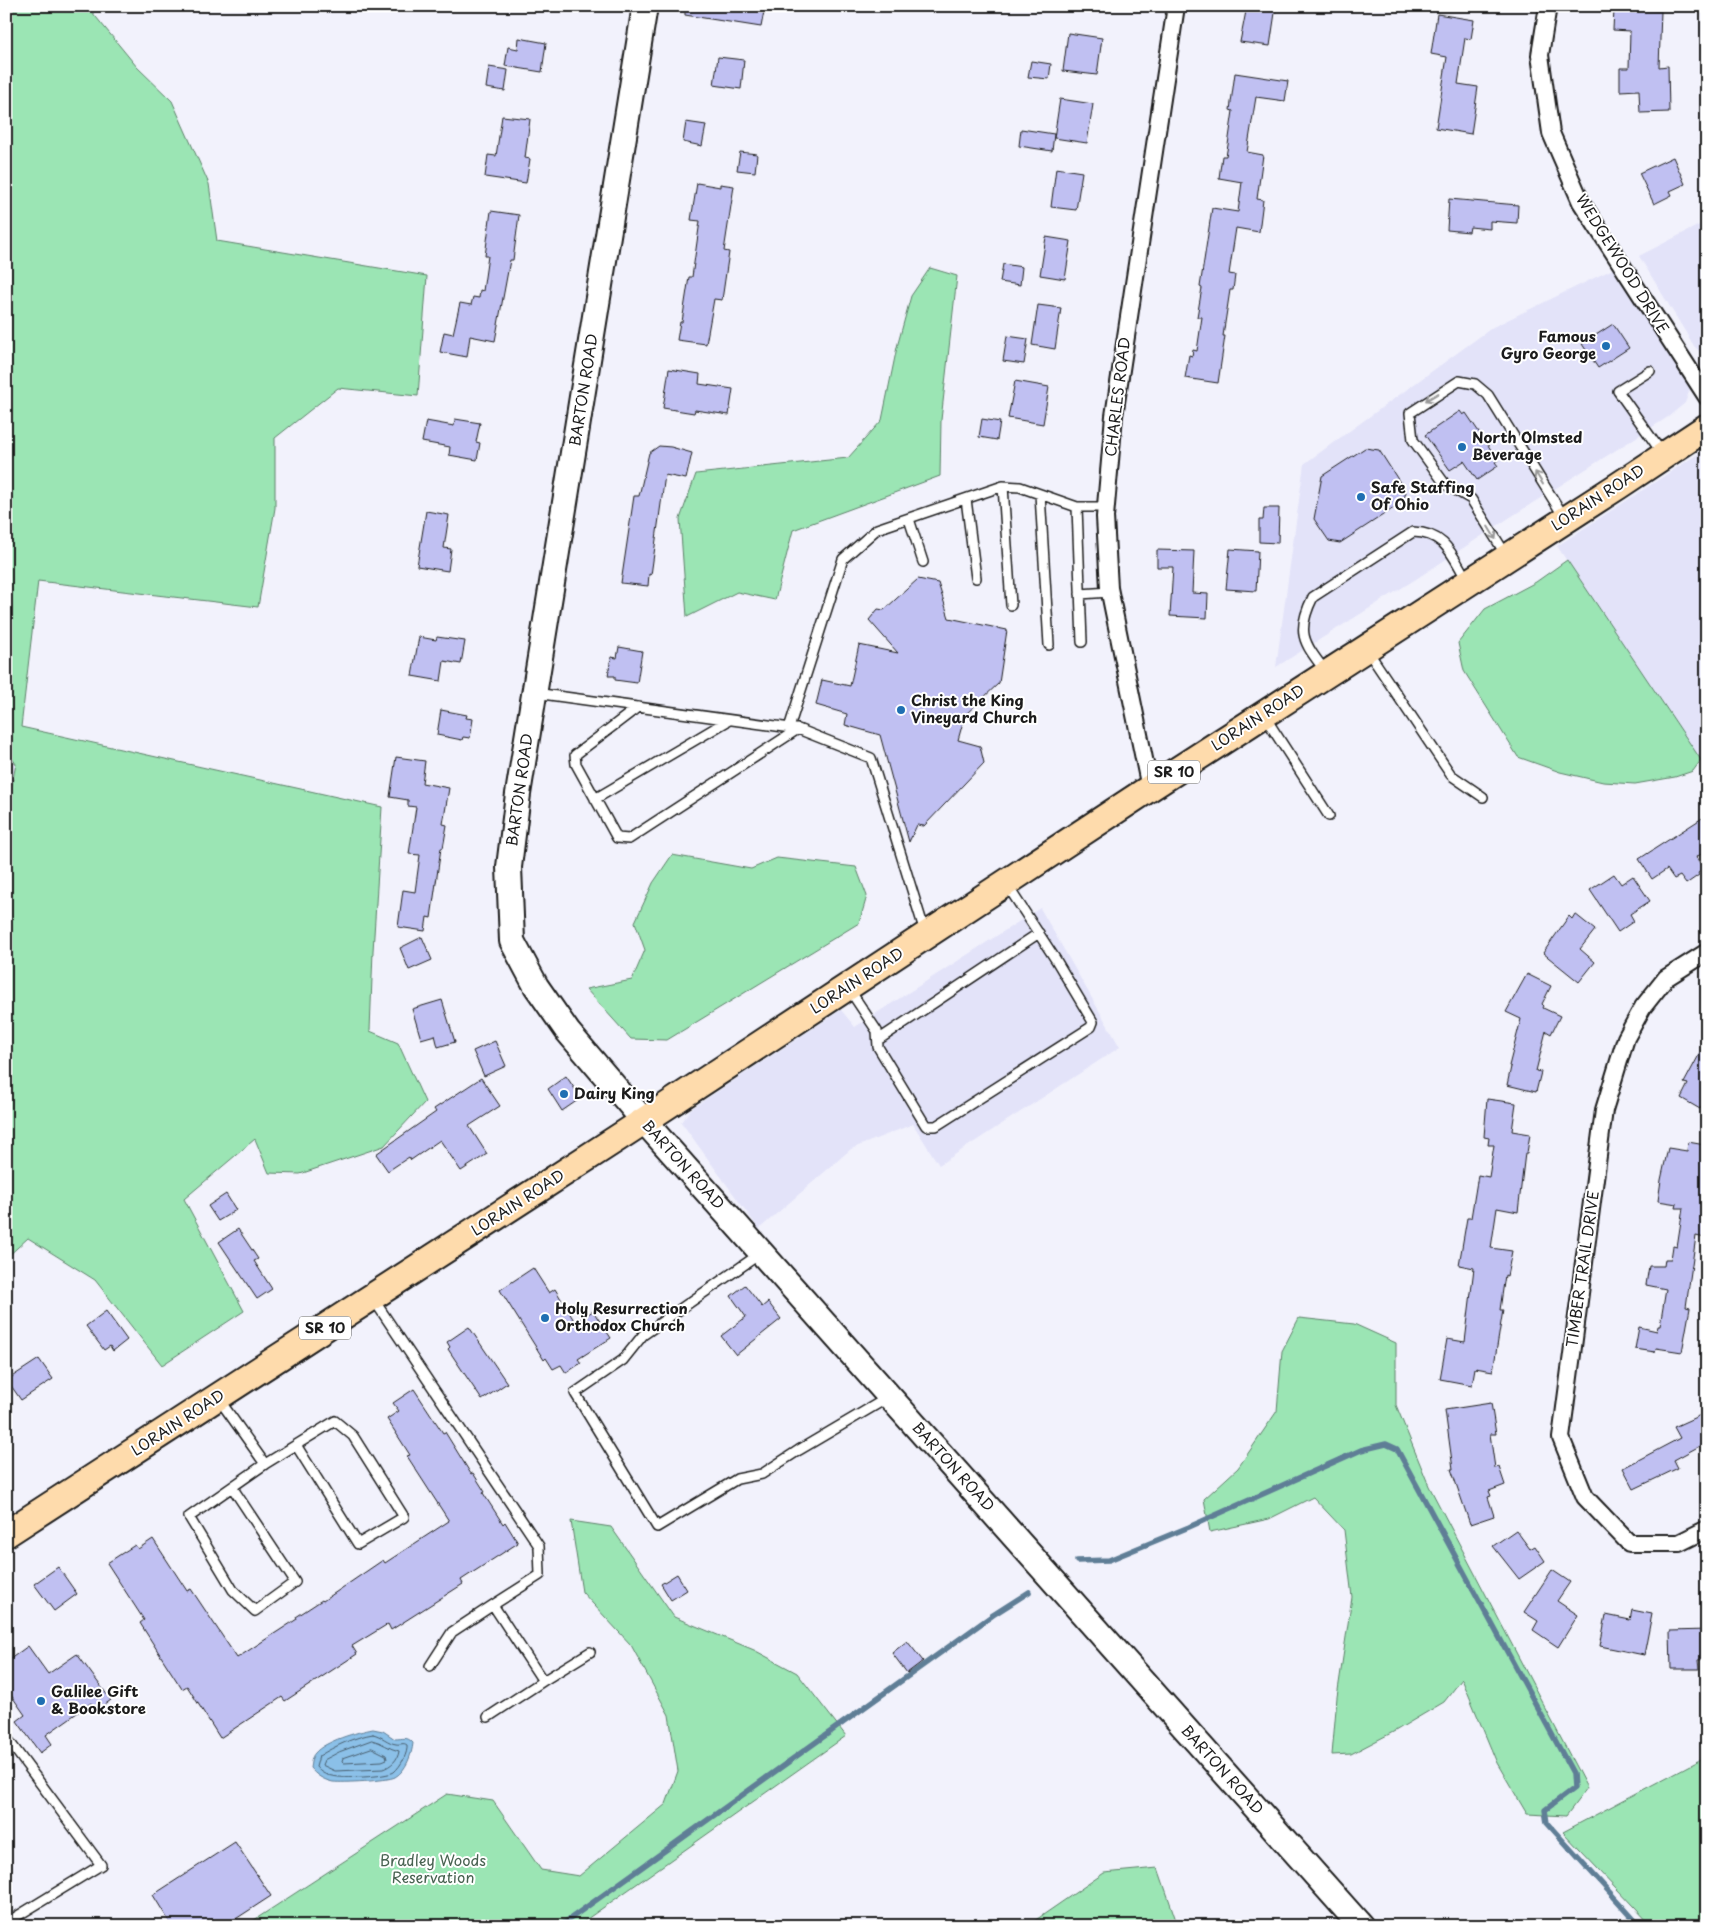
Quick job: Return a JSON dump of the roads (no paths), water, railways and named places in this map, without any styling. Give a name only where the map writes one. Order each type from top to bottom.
[{"type":"main road","name":"LORAIN ROAD","points":[[6,1534],[644,1121],[1150,788],[1707,427]]},
{"type":"street","name":"BARTON ROAD","points":[[645,6],[518,794],[509,867],[512,941],[536,986],[568,1032],[644,1121],[1361,1926]]},
{"type":"street","name":"CHARLES ROAD","points":[[1150,788],[1110,592],[1106,507],[1114,416],[1176,6]]},
{"type":"street","name":"WEDGEWOOD DRIVE","points":[[1548,6],[1540,55],[1551,133],[1581,202],[1707,397]]},
{"type":"street","name":"TIMBER TRAIL DRIVE","points":[[1707,952],[1666,978],[1643,1007],[1626,1038],[1604,1110],[1561,1438],[1585,1497],[1629,1543],[1679,1543],[1707,1529]]},
{"type":"lane","points":[[1650,370],[1618,391],[1664,455]]},
{"type":"lane","points":[[1507,557],[1472,499],[1445,484],[1413,440],[1410,413],[1417,406],[1459,381],[1475,384],[1488,395],[1565,520]]},
{"type":"lane","points":[[638,707],[575,755],[576,764],[617,838],[629,839],[794,729],[843,559],[876,529],[1003,486],[1020,488],[1077,507],[1106,507]]},
{"type":"lane","points":[[1003,486],[1010,606]]},
{"type":"lane","points":[[1040,494],[1049,645]]},
{"type":"lane","points":[[966,499],[976,578]]},
{"type":"lane","points":[[1077,507],[1082,642]]},
{"type":"lane","points":[[909,518],[923,562]]},
{"type":"lane","points":[[1327,673],[1308,648],[1304,639],[1307,610],[1313,597],[1414,532],[1428,533],[1444,543],[1468,582]]},
{"type":"lane","points":[[1080,594],[1110,592]]},
{"type":"lane","points":[[1366,648],[1451,775],[1483,797]]},
{"type":"lane","points":[[535,694],[794,729],[871,758],[926,935]]},
{"type":"lane","points":[[1264,714],[1329,816]]},
{"type":"lane","points":[[595,799],[729,720]]},
{"type":"lane","points":[[848,987],[877,1031],[878,1047],[926,1126],[936,1126],[1092,1027],[1093,1022],[1005,883]]},
{"type":"lane","points":[[878,1040],[1038,933]]},
{"type":"lane","points":[[761,1252],[644,1335],[623,1360],[576,1393],[657,1527],[737,1479],[762,1474],[890,1396]]},
{"type":"lane","points":[[372,1298],[538,1546],[540,1575],[452,1632],[430,1666]]},
{"type":"lane","points":[[218,1398],[265,1464]]},
{"type":"lane","points":[[232,1487],[295,1582],[256,1611],[233,1590],[189,1517],[232,1487],[265,1464],[335,1421],[353,1436],[404,1517],[358,1544],[296,1445]]},
{"type":"lane","points":[[494,1604],[543,1681]]},
{"type":"lane","points":[[488,1717],[590,1652]]},
{"type":"lane","points":[[6,1737],[101,1865],[6,1923]]},
{"type":"water","points":[[373,1729],[383,1731],[395,1739],[407,1739],[413,1743],[408,1762],[395,1777],[375,1781],[333,1782],[320,1777],[310,1768],[314,1755],[326,1745],[350,1735]]},
{"type":"waterway","points":[[1077,1561],[1109,1560],[1189,1527],[1361,1450],[1386,1444],[1397,1449],[1573,1773],[1574,1788],[1545,1810],[1547,1823],[1640,1926]]},
{"type":"waterway","points":[[560,1926],[993,1615],[1029,1592]]},
{"type":"place","name":"Famous Gyro George","points":[[1606,346]]},
{"type":"place","name":"North Olmsted Beverage","points":[[1462,447]]},
{"type":"place","name":"Safe Staffing Of Ohio","points":[[1361,497]]},
{"type":"place","name":"Christ the King Vineyard Church","points":[[901,710]]},
{"type":"place","name":"Dairy King","points":[[564,1094]]},
{"type":"place","name":"Holy Resurrection Orthodox Church","points":[[545,1318]]},
{"type":"place","name":"Galilee Gift & Bookstore","points":[[41,1701]]},
{"type":"park label","name":"Bradley Woods Reservation","points":[[433,1870]]}]
